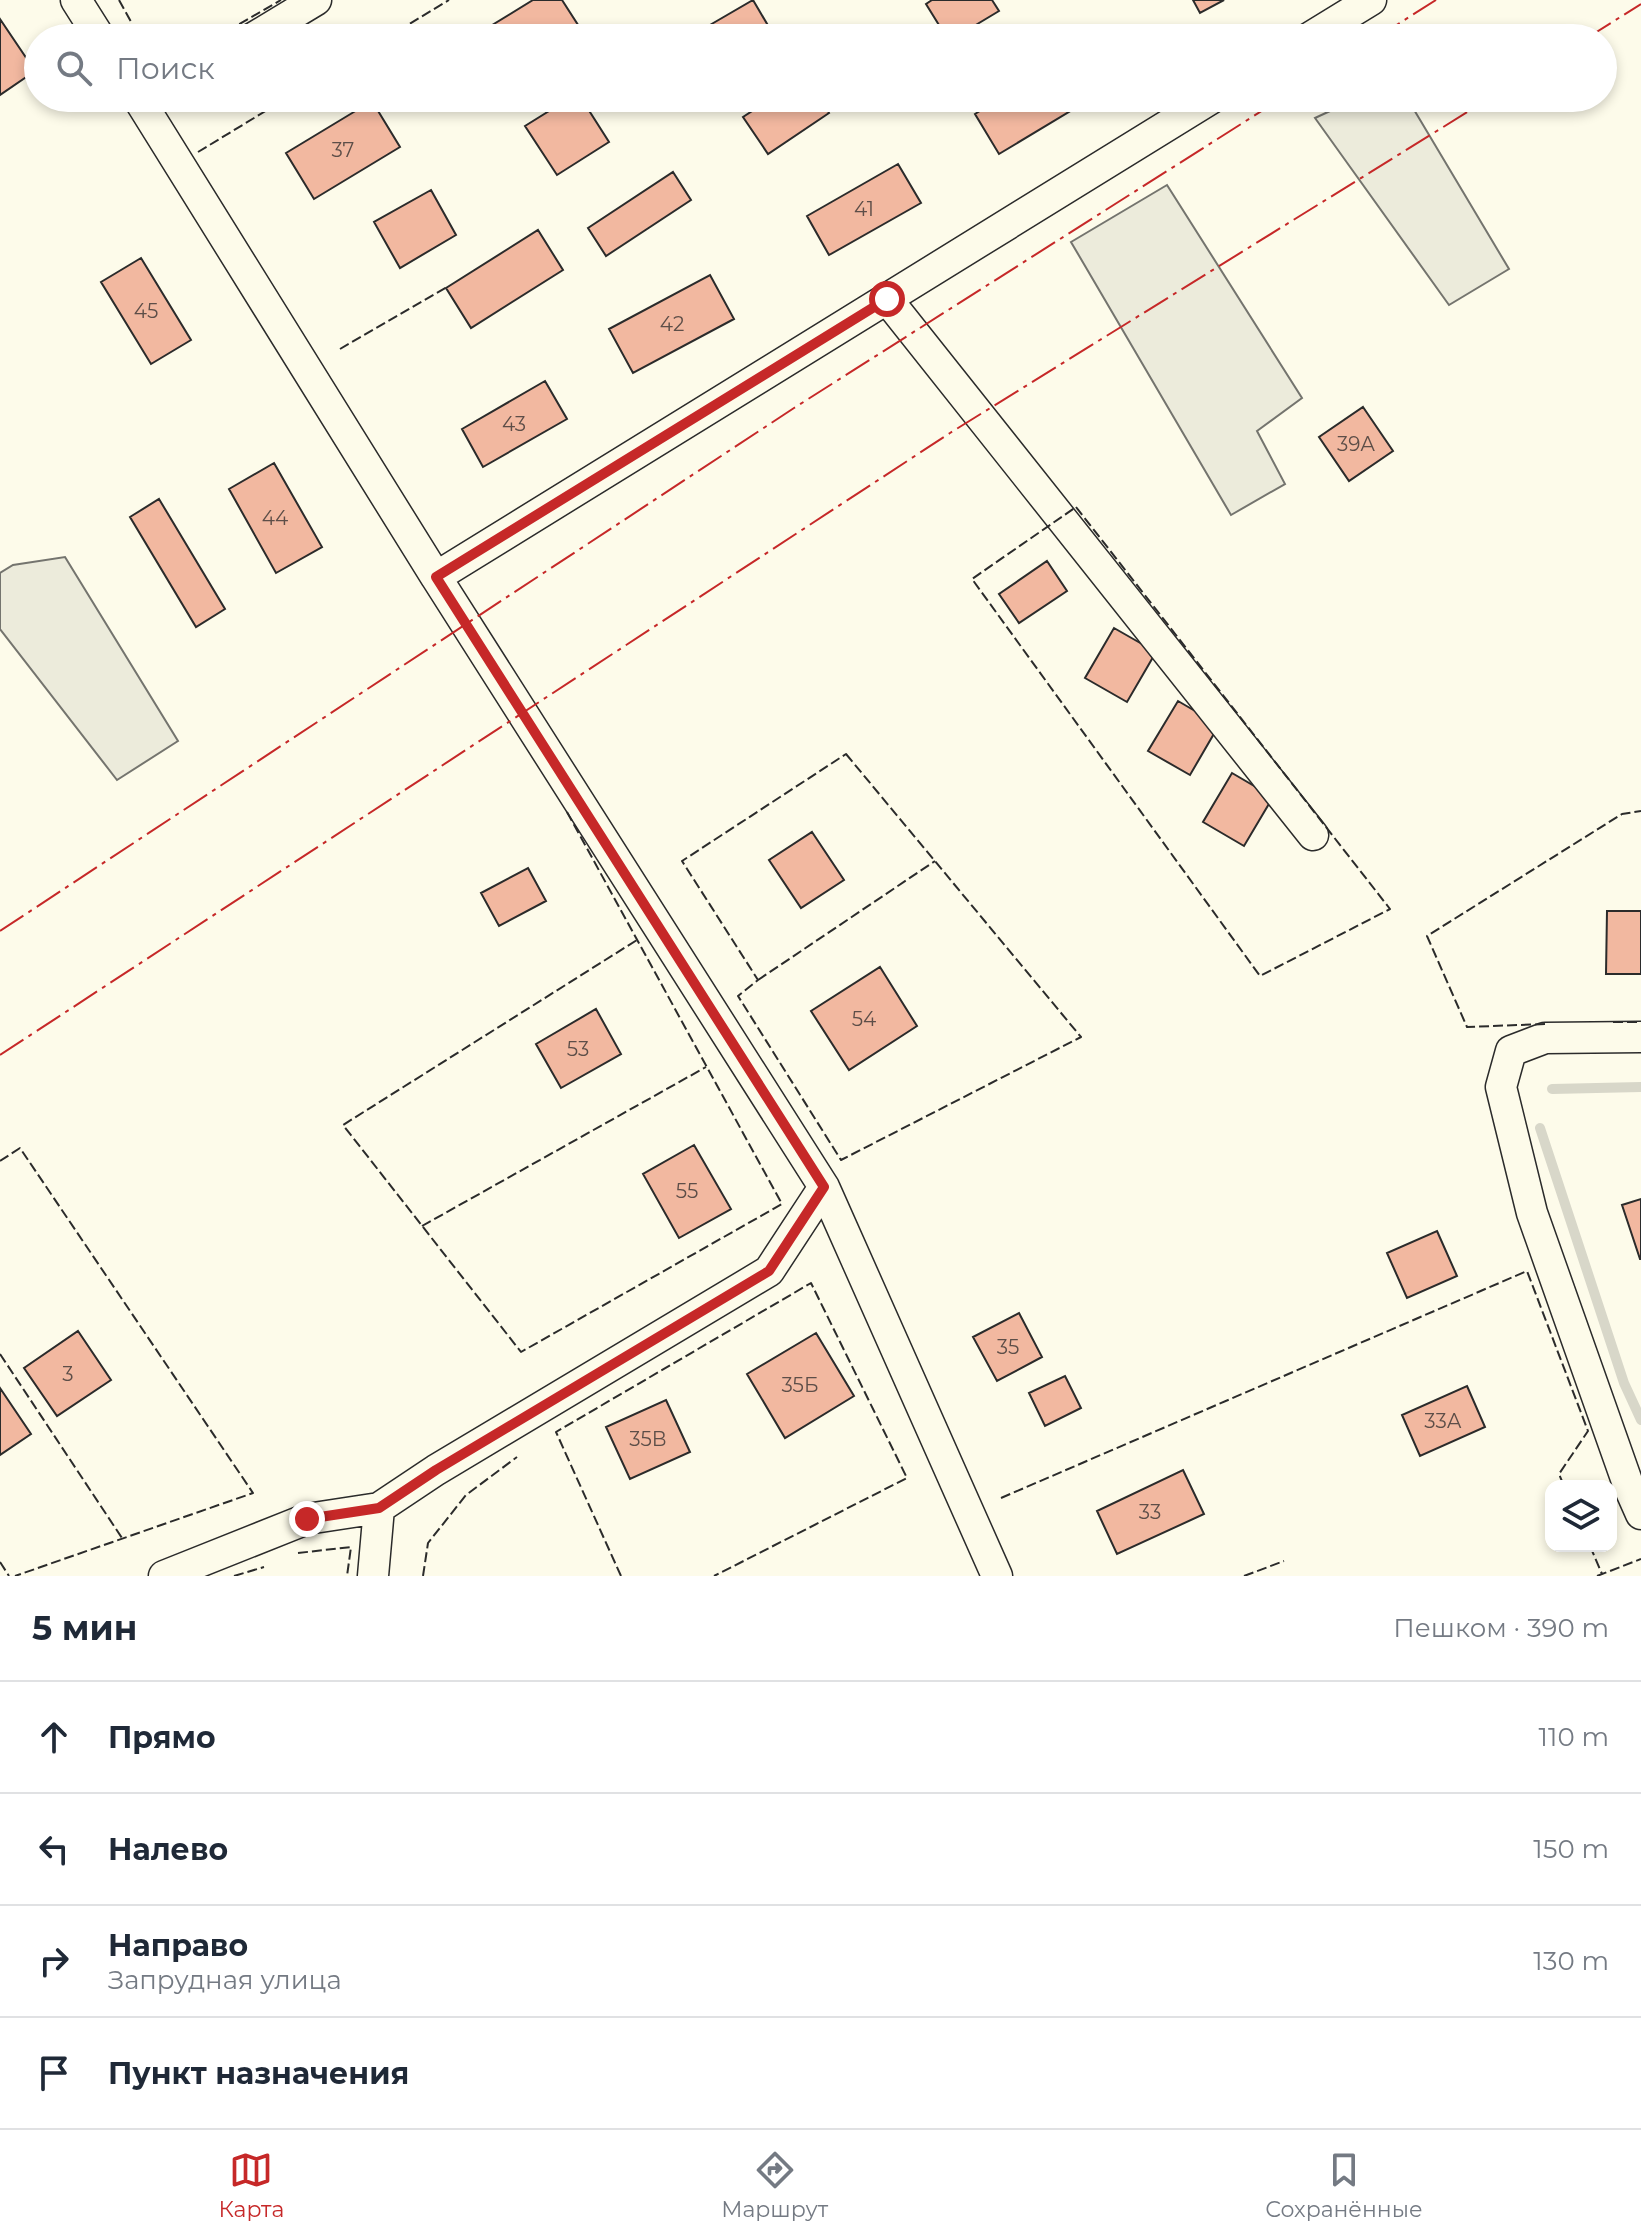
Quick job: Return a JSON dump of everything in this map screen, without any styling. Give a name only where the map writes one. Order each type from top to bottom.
[{"type":"street","points":[[76,0],[91,24]]},
{"type":"street","points":[[276,24],[316,0]]},
{"type":"street","points":[[1332,24],[1371,0]]},
{"type":"street","points":[[152,112],[436,577],[824,1187],[997,1576]]},
{"type":"street","points":[[436,577],[1189,112]]},
{"type":"street","points":[[887,299],[1313,835]]},
{"type":"street","points":[[1641,1037],[1545,1038],[1511,1051],[1501,1087],[1532,1213],[1641,1514]]},
{"type":"street","points":[[164,1576],[307,1519],[379,1508],[436,1470],[769,1271],[824,1187]]},
{"type":"street","points":[[373,1576],[379,1508]]},
{"type":"shaded area","points":[[1328,112],[1415,112],[1509,269],[1449,305],[1315,118]]},
{"type":"shaded area","points":[[1167,185],[1302,398],[1257,431],[1285,484],[1231,515],[1071,242]]},
{"type":"shaded area","points":[[65,557],[178,741],[117,780],[0,629],[0,573],[13,565]]},
{"type":"building","points":[[533,0],[562,0],[577,24],[494,24]]},
{"type":"building","points":[[753,0],[767,24],[712,24]]},
{"type":"building","points":[[932,0],[992,0],[999,11],[977,24],[938,24],[926,4]]},
{"type":"building","points":[[1193,0],[1224,0],[1200,13]]},
{"type":"building","points":[[0,19],[24,55],[24,79],[0,95]]},
{"type":"building","points":[[354,112],[379,112],[400,147],[314,199],[286,153]]},
{"type":"building","points":[[548,112],[590,112],[609,142],[557,175],[525,126]]},
{"type":"building","points":[[751,112],[829,113],[768,154],[743,117]]},
{"type":"building","points":[[978,112],[1069,112],[999,154],[975,114]]},
{"type":"building","points":[[898,164],[921,203],[829,255],[807,216]]},
{"type":"building","points":[[673,172],[691,200],[606,256],[588,228]]},
{"type":"building","points":[[431,190],[456,235],[400,268],[374,222]]},
{"type":"building","points":[[538,230],[563,270],[471,328],[446,288]]},
{"type":"building","points":[[141,258],[191,340],[151,364],[101,282]]},
{"type":"building","points":[[710,275],[734,319],[633,373],[609,329]]},
{"type":"building","points":[[545,381],[567,419],[483,467],[462,429]]},
{"type":"building","points":[[1363,407],[1393,451],[1349,481],[1319,437]]},
{"type":"building","points":[[274,463],[322,547],[276,573],[229,489]]},
{"type":"building","points":[[159,499],[225,609],[196,627],[130,517]]},
{"type":"building","points":[[1047,561],[1067,591],[1019,623],[999,594]]},
{"type":"building","points":[[1114,628],[1156,652],[1127,702],[1085,678]]},
{"type":"building","points":[[1178,701],[1219,725],[1190,775],[1148,751]]},
{"type":"building","points":[[1232,773],[1273,797],[1244,846],[1203,822]]},
{"type":"building","points":[[812,832],[844,880],[801,908],[769,860]]},
{"type":"building","points":[[528,868],[546,901],[499,926],[481,893]]},
{"type":"building","points":[[1607,911],[1641,911],[1641,974],[1606,974]]},
{"type":"building","points":[[880,967],[917,1026],[849,1070],[811,1011]]},
{"type":"building","points":[[596,1009],[621,1054],[561,1088],[536,1044]]},
{"type":"building","points":[[694,1145],[731,1209],[679,1238],[643,1174]]},
{"type":"building","points":[[1641,1199],[1641,1259],[1640,1259],[1622,1205]]},
{"type":"building","points":[[1437,1231],[1457,1276],[1407,1298],[1387,1253]]},
{"type":"building","points":[[1019,1313],[1042,1357],[997,1381],[973,1337]]},
{"type":"building","points":[[78,1331],[111,1380],[57,1416],[24,1368]]},
{"type":"building","points":[[816,1333],[854,1396],[785,1438],[747,1374]]},
{"type":"building","points":[[1065,1376],[1081,1408],[1045,1426],[1029,1393]]},
{"type":"building","points":[[1467,1386],[1485,1427],[1420,1456],[1402,1415]]},
{"type":"building","points":[[0,1388],[31,1434],[0,1455]]},
{"type":"building","points":[[666,1400],[690,1452],[630,1479],[606,1427]]},
{"type":"building","points":[[1183,1470],[1204,1514],[1117,1554],[1097,1511]]},
{"type":"waterway","points":[[1552,1089],[1641,1087]]},
{"type":"waterway","points":[[1540,1128],[1624,1383],[1641,1420]]},
{"type":"fence","points":[[119,0],[132,24]]},
{"type":"fence","points":[[239,24],[281,0]]},
{"type":"fence","points":[[409,24],[449,0]]},
{"type":"fence","points":[[198,152],[264,112]]},
{"type":"fence","points":[[340,349],[447,287]]},
{"type":"fence","points":[[1076,507],[1390,909],[1260,976],[972,579],[1076,507]]},
{"type":"fence","points":[[846,754],[1081,1037],[841,1160],[738,996],[758,980],[682,861],[846,754]]},
{"type":"fence","points":[[1545,1024],[1467,1027],[1427,936],[1622,814],[1641,811]]},
{"type":"fence","points":[[567,812],[782,1204],[521,1352],[343,1125],[637,940]]},
{"type":"fence","points":[[758,980],[935,861]]},
{"type":"fence","points":[[1613,1022],[1641,1022]]},
{"type":"fence","points":[[422,1226],[706,1067]]},
{"type":"fence","points":[[0,1161],[20,1148],[253,1493],[15,1576]]},
{"type":"fence","points":[[1001,1498],[1527,1271],[1588,1431],[1559,1474],[1562,1480]]},
{"type":"fence","points":[[621,1576],[556,1432],[811,1283],[907,1478],[714,1576]]},
{"type":"fence","points":[[0,1354],[122,1538]]},
{"type":"fence","points":[[423,1576],[428,1543],[466,1495],[517,1457]]},
{"type":"fence","points":[[298,1553],[351,1547],[347,1576]]},
{"type":"fence","points":[[1593,1552],[1602,1574]]},
{"type":"fence","points":[[1597,1576],[1641,1559]]},
{"type":"fence","points":[[1244,1576],[1284,1561]]},
{"type":"fence","points":[[0,1562],[9,1576]]},
{"type":"fence","points":[[234,1576],[264,1567]]},
{"type":"power","points":[[1398,24],[1436,0]]},
{"type":"power","points":[[1609,24],[1641,4]]},
{"type":"power","points":[[0,931],[794,408],[1260,112]]},
{"type":"power","points":[[0,1055],[950,433],[1467,112]]},
{"type":"route","points":[[307,1519],[379,1508],[436,1470],[769,1271],[824,1187],[436,577],[887,299]]}]
